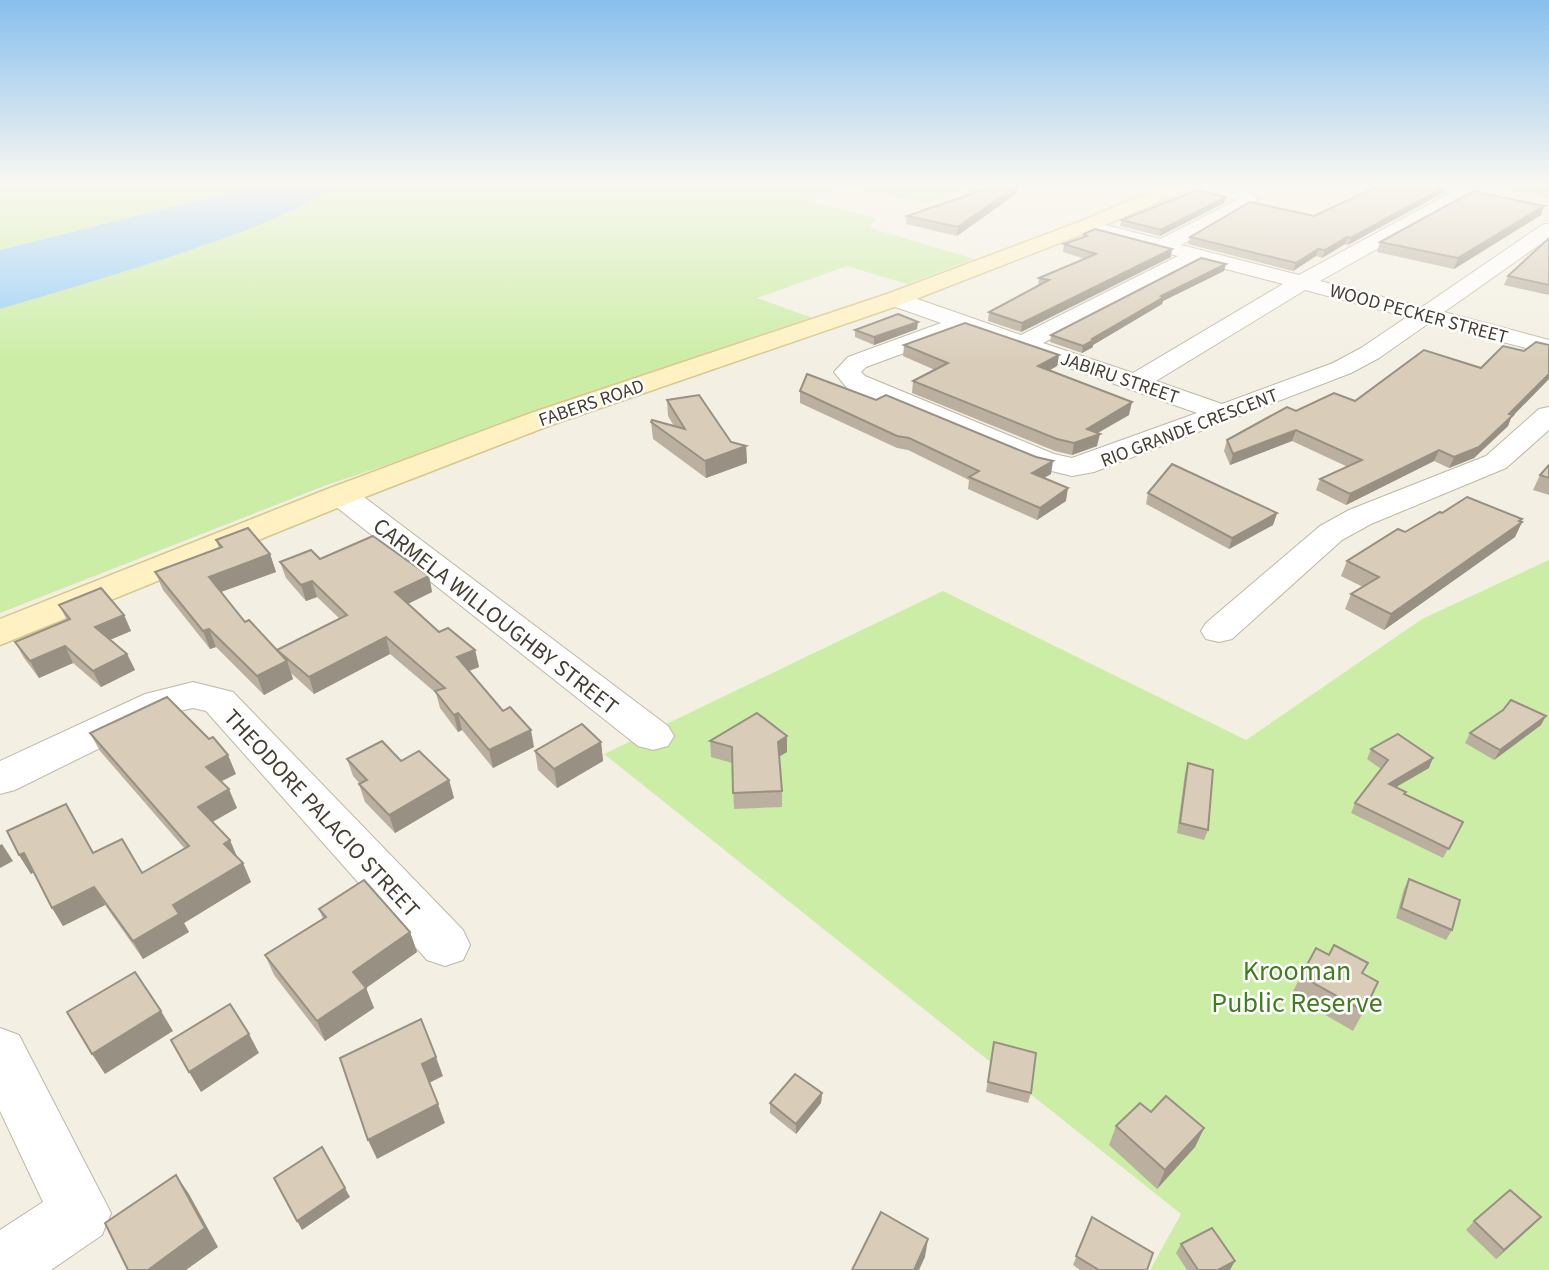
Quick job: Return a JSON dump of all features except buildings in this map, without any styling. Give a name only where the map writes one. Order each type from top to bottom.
[{"type":"main road","name":"FABERS ROAD","points":[[0,633],[341,495],[541,419],[895,299],[1043,242]]},
{"type":"street","name":"WOOD PECKER STREET","points":[[1149,242],[1549,347]]},
{"type":"street","points":[[1163,246],[1170,242]]},
{"type":"street","points":[[1137,383],[1302,282],[1374,242]]},
{"type":"street","name":"RIO GRANDE CRESCENT","points":[[963,323],[857,362],[848,372],[856,382],[1045,461],[1072,467],[1101,462],[1342,368],[1370,354],[1530,242]]},
{"type":"street","points":[[1024,343],[1196,255]]},
{"type":"street","name":"JABIRU STREET","points":[[895,299],[1225,414]]},
{"type":"street","points":[[1219,631],[1331,533],[1360,517],[1496,462],[1549,415]]},
{"type":"street","name":"CARMELA WILLOUGHBY STREET","points":[[341,495],[653,736]]},
{"type":"street","name":"THEODORE PALACIO STREET","points":[[0,779],[159,703],[193,695],[219,701],[445,945]]},
{"type":"street","points":[[0,1053],[80,1213],[0,1267]]},
{"type":"green space","points":[[0,242],[31,242],[0,250]]},
{"type":"green space","points":[[213,242],[918,242],[974,259],[907,284],[847,266],[757,298],[818,320],[324,486],[0,613],[0,309]]},
{"type":"green space","name":"Krooman Public Reserve","points":[[1549,560],[1549,1270],[1150,1270],[1181,1214],[604,754],[943,591],[1246,740],[1422,619]]},
{"type":"water","points":[[31,242],[213,242],[0,309],[0,250]]}]
